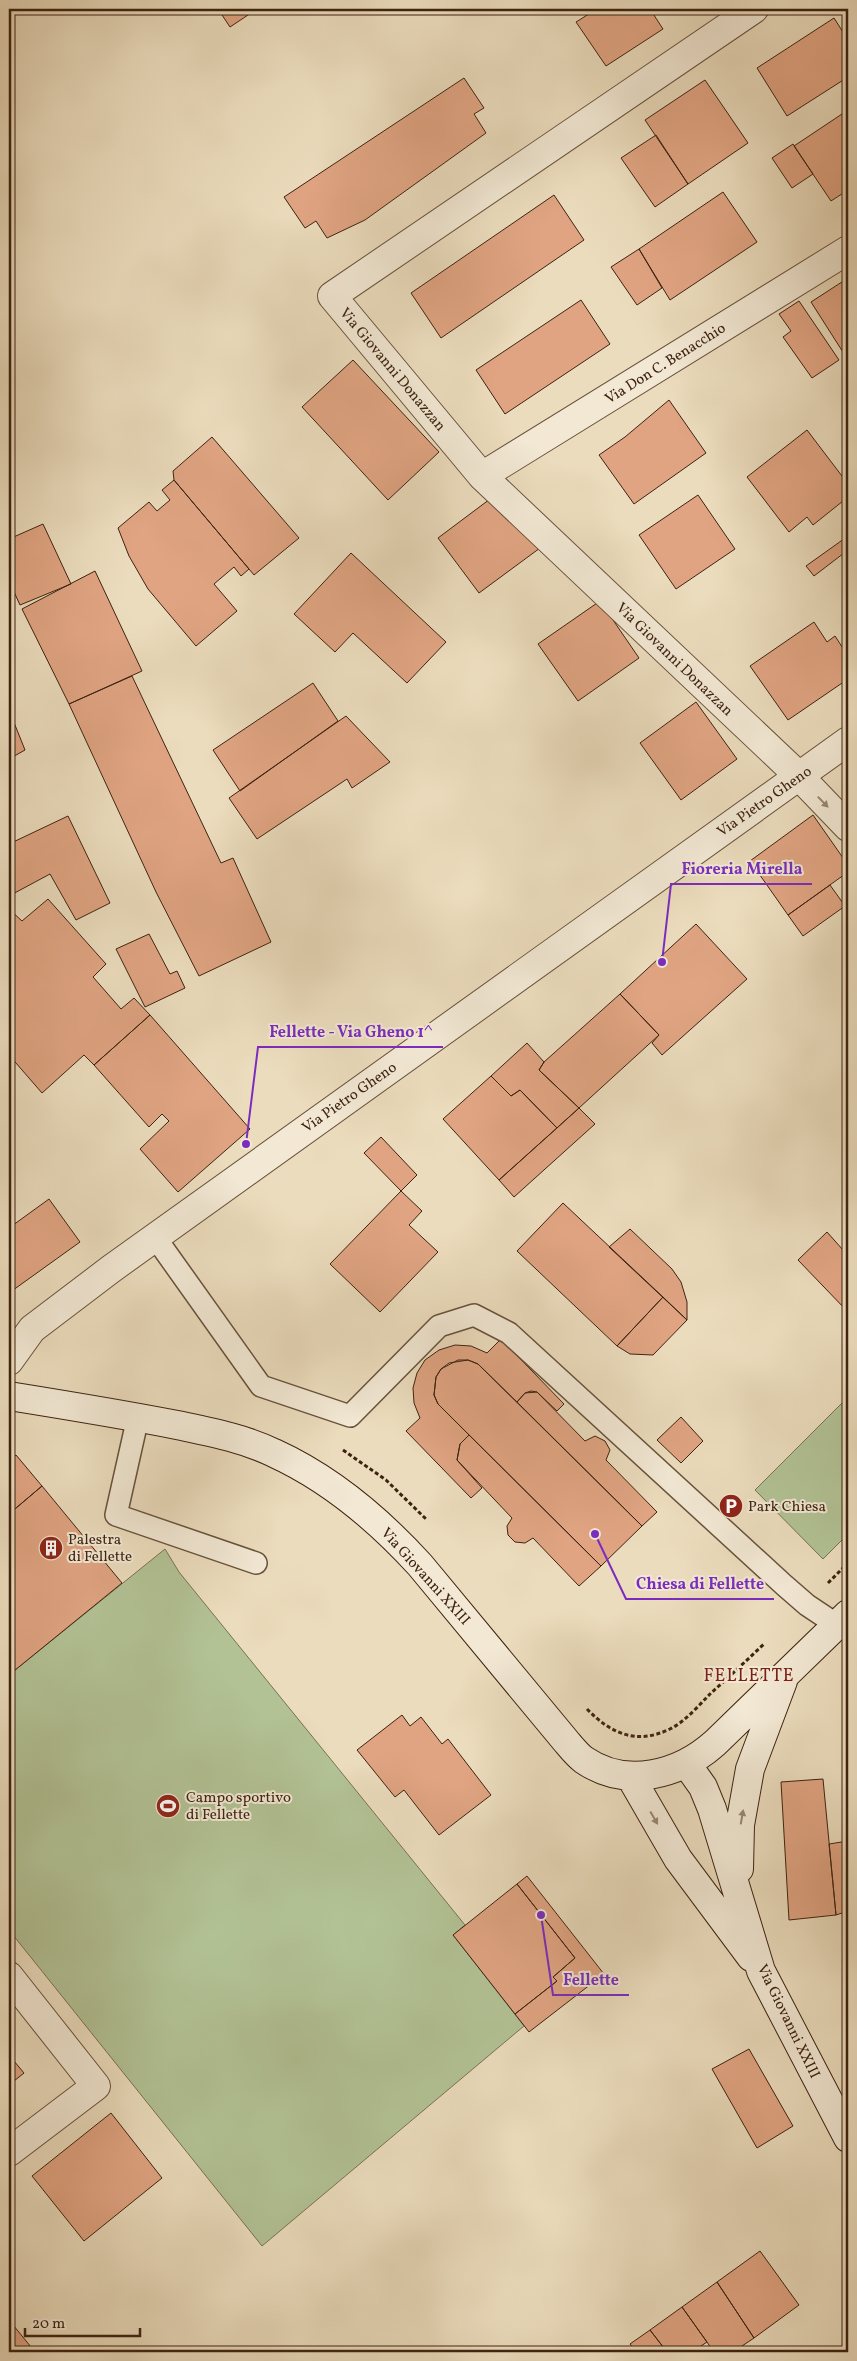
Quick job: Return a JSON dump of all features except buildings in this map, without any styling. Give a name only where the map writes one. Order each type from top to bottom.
[{"type":"street","name":"Via Giovanni Donazzan","points":[[754,9],[332,296],[482,476],[799,776],[848,827]]},
{"type":"street","name":"Via Don C. Benacchio","points":[[482,476],[848,250]]},
{"type":"street","name":"Via Pietro Gheno","points":[[9,1361],[32,1330],[49,1314],[289,1139],[848,741]]},
{"type":"street","name":"Via Giovanni XXIII","points":[[9,1396],[138,1417],[243,1440],[275,1453],[315,1474],[347,1496],[397,1540],[420,1565],[564,1740],[582,1759],[599,1768],[630,1776],[660,1774],[686,1763],[710,1747],[843,1620]]},
{"type":"street","name":"Via Giovanni XXIII","points":[[740,1900],[740,1825],[750,1769],[784,1677]]},
{"type":"street","name":"Via Giovanni XXIII","points":[[686,1763],[703,1788],[712,1809],[761,1971],[848,2138]]},
{"type":"street","points":[[630,1776],[678,1859],[761,1971]]},
{"type":"street","points":[[9,1976],[96,2086],[9,2152]]},
{"type":"lane","points":[[155,1238],[261,1386],[350,1416],[439,1326],[474,1314],[509,1333],[807,1605],[843,1620]]},
{"type":"lane","points":[[138,1417],[116,1515],[256,1564]]},
{"type":"green space","points":[[848,1397],[848,1534],[823,1559],[755,1490]]},
{"type":"green space","name":"Campo sportivo di Fellette","points":[[165,1549],[179,1572],[465,1925],[453,1935],[524,2026],[262,2246],[9,1930],[9,1675]]},
{"type":"place","name":"Fioreria Mirella","points":[[662,962]]},
{"type":"place","name":"Fellette - Via Gheno 1^","points":[[246,1144]]},
{"type":"place","name":"Park Chiesa","points":[[731,1506]]},
{"type":"place","name":"Chiesa di Fellette","points":[[595,1534]]},
{"type":"place","name":"Palestra di Fellette","points":[[51,1548]]},
{"type":"place","name":"Campo sportivo di Fellette","points":[[168,1806]]},
{"type":"place","name":"Fellette","points":[[541,1915]]},
{"type":"district","name":"FELLETTE","points":[[749,1675]]}]
